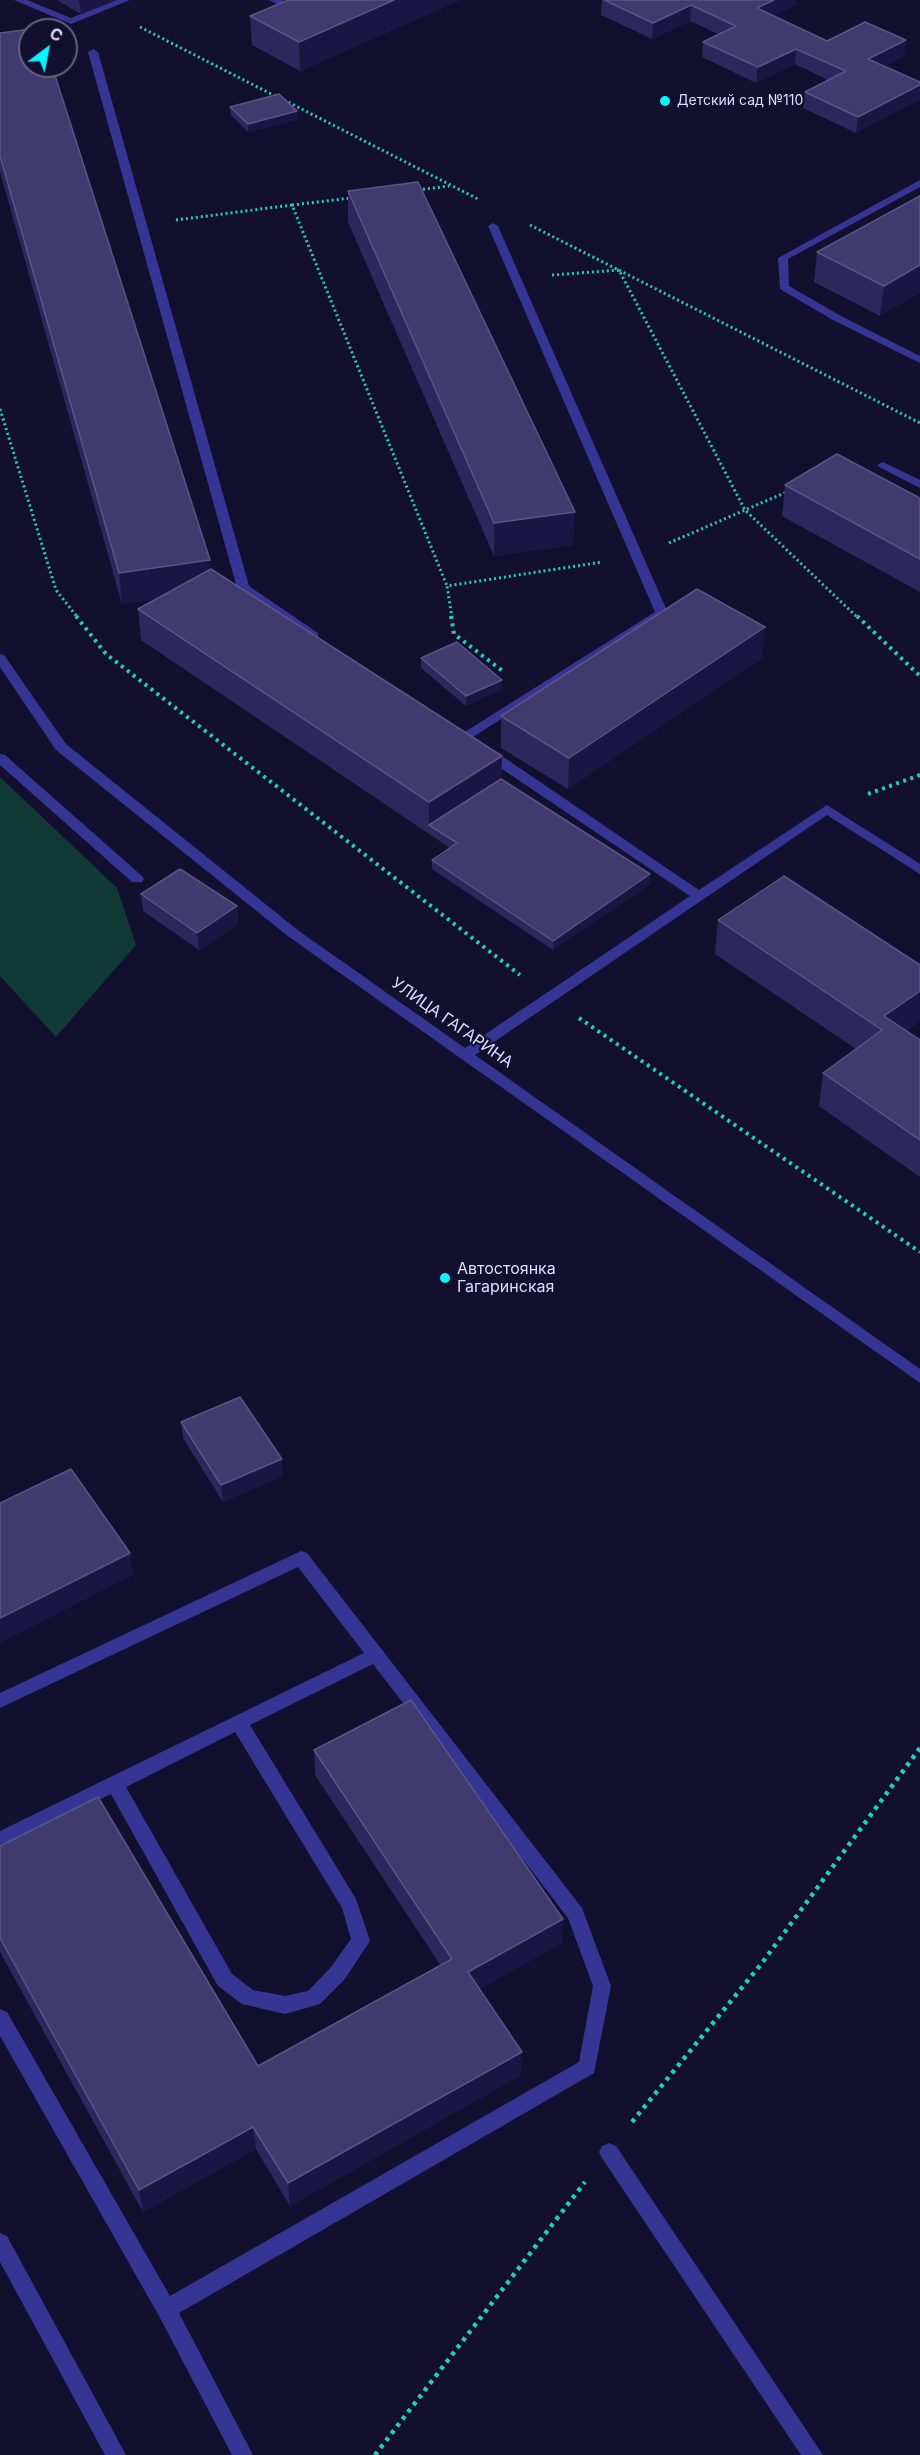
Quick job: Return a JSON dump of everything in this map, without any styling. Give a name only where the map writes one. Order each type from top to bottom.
[{"type":"street","points":[[19,0],[72,21],[125,0]]},
{"type":"street","points":[[274,0],[291,8],[308,0]]},
{"type":"street","points":[[93,52],[243,588],[320,640]]},
{"type":"street","points":[[920,183],[783,258],[784,287],[837,318],[920,360]]},
{"type":"street","points":[[493,226],[662,613],[461,735],[699,896]]},
{"type":"street","points":[[883,465],[920,485]]},
{"type":"street","name":"УЛИЦА ГАГАРИНА","points":[[0,658],[61,747],[294,934],[920,1377]]},
{"type":"street","points":[[0,758],[137,879]]},
{"type":"street","points":[[465,1054],[828,809],[920,870]]},
{"type":"street","points":[[0,1701],[301,1558],[576,1914],[602,1986],[587,2067],[166,2309]]},
{"type":"street","points":[[0,1840],[376,1655]]},
{"type":"street","points":[[115,1784],[225,1980],[249,1998],[267,2002],[285,2005],[313,1998],[338,1973],[362,1941],[350,1905],[239,1723]]},
{"type":"street","points":[[0,2018],[166,2309],[243,2455]]},
{"type":"street","points":[[609,2152],[813,2455]]},
{"type":"street","points":[[0,2243],[116,2455]]},
{"type":"path","points":[[417,190],[451,186]]},
{"type":"path","points":[[141,224],[360,197]]},
{"type":"path","points":[[292,206],[447,586]]},
{"type":"path","points":[[515,278],[619,270],[745,510],[920,676]]},
{"type":"path","points":[[0,409],[56,590],[106,654],[549,998],[920,1252]]},
{"type":"path","points":[[828,809],[920,775]]},
{"type":"path","points":[[375,2455],[609,2152],[762,1964],[920,1748]]},
{"type":"green space","points":[[0,777],[117,888],[136,945],[56,1037],[0,976]]},
{"type":"building","points":[[288,0],[394,0],[299,42],[250,16]]},
{"type":"building","points":[[604,0],[774,0],[757,8],[827,41],[865,22],[906,40],[868,59],[920,82],[920,85],[858,117],[805,92],[846,71],[796,49],[758,67],[703,42],[736,26],[691,5],[653,23]]},
{"type":"building","points":[[18,31],[18,78],[56,78],[210,560],[119,573],[0,156],[0,33]]},
{"type":"building","points":[[279,94],[297,111],[248,124],[230,107]]},
{"type":"building","points":[[418,182],[575,512],[494,523],[348,191]]},
{"type":"building","points":[[920,196],[920,265],[884,286],[817,252]]},
{"type":"building","points":[[837,454],[920,498],[920,559],[785,485]]},
{"type":"building","points":[[211,569],[502,756],[429,802],[138,609]]},
{"type":"building","points":[[697,589],[765,627],[569,758],[501,716]]},
{"type":"building","points":[[457,642],[502,680],[466,696],[421,658]]},
{"type":"building","points":[[501,779],[650,874],[553,941],[432,860],[457,843],[429,825]]},
{"type":"building","points":[[180,869],[237,906],[197,933],[141,894]]},
{"type":"building","points":[[784,876],[920,965],[920,991],[884,1016],[920,1040],[920,1140],[823,1073],[882,1030],[718,920]]},
{"type":"building","points":[[240,1397],[282,1459],[221,1485],[181,1422]]},
{"type":"building","points":[[71,1469],[130,1553],[0,1618],[0,1503]]},
{"type":"building","points":[[411,1700],[563,1919],[468,1972],[522,2052],[288,2183],[253,2127],[139,2190],[0,1938],[0,1846],[98,1797],[258,2066],[452,1959],[314,1750]]},
{"type":"place","name":"Детский сад №110","points":[[665,101]]},
{"type":"place","name":"Автостоянка Гагаринская","points":[[445,1278]]}]
